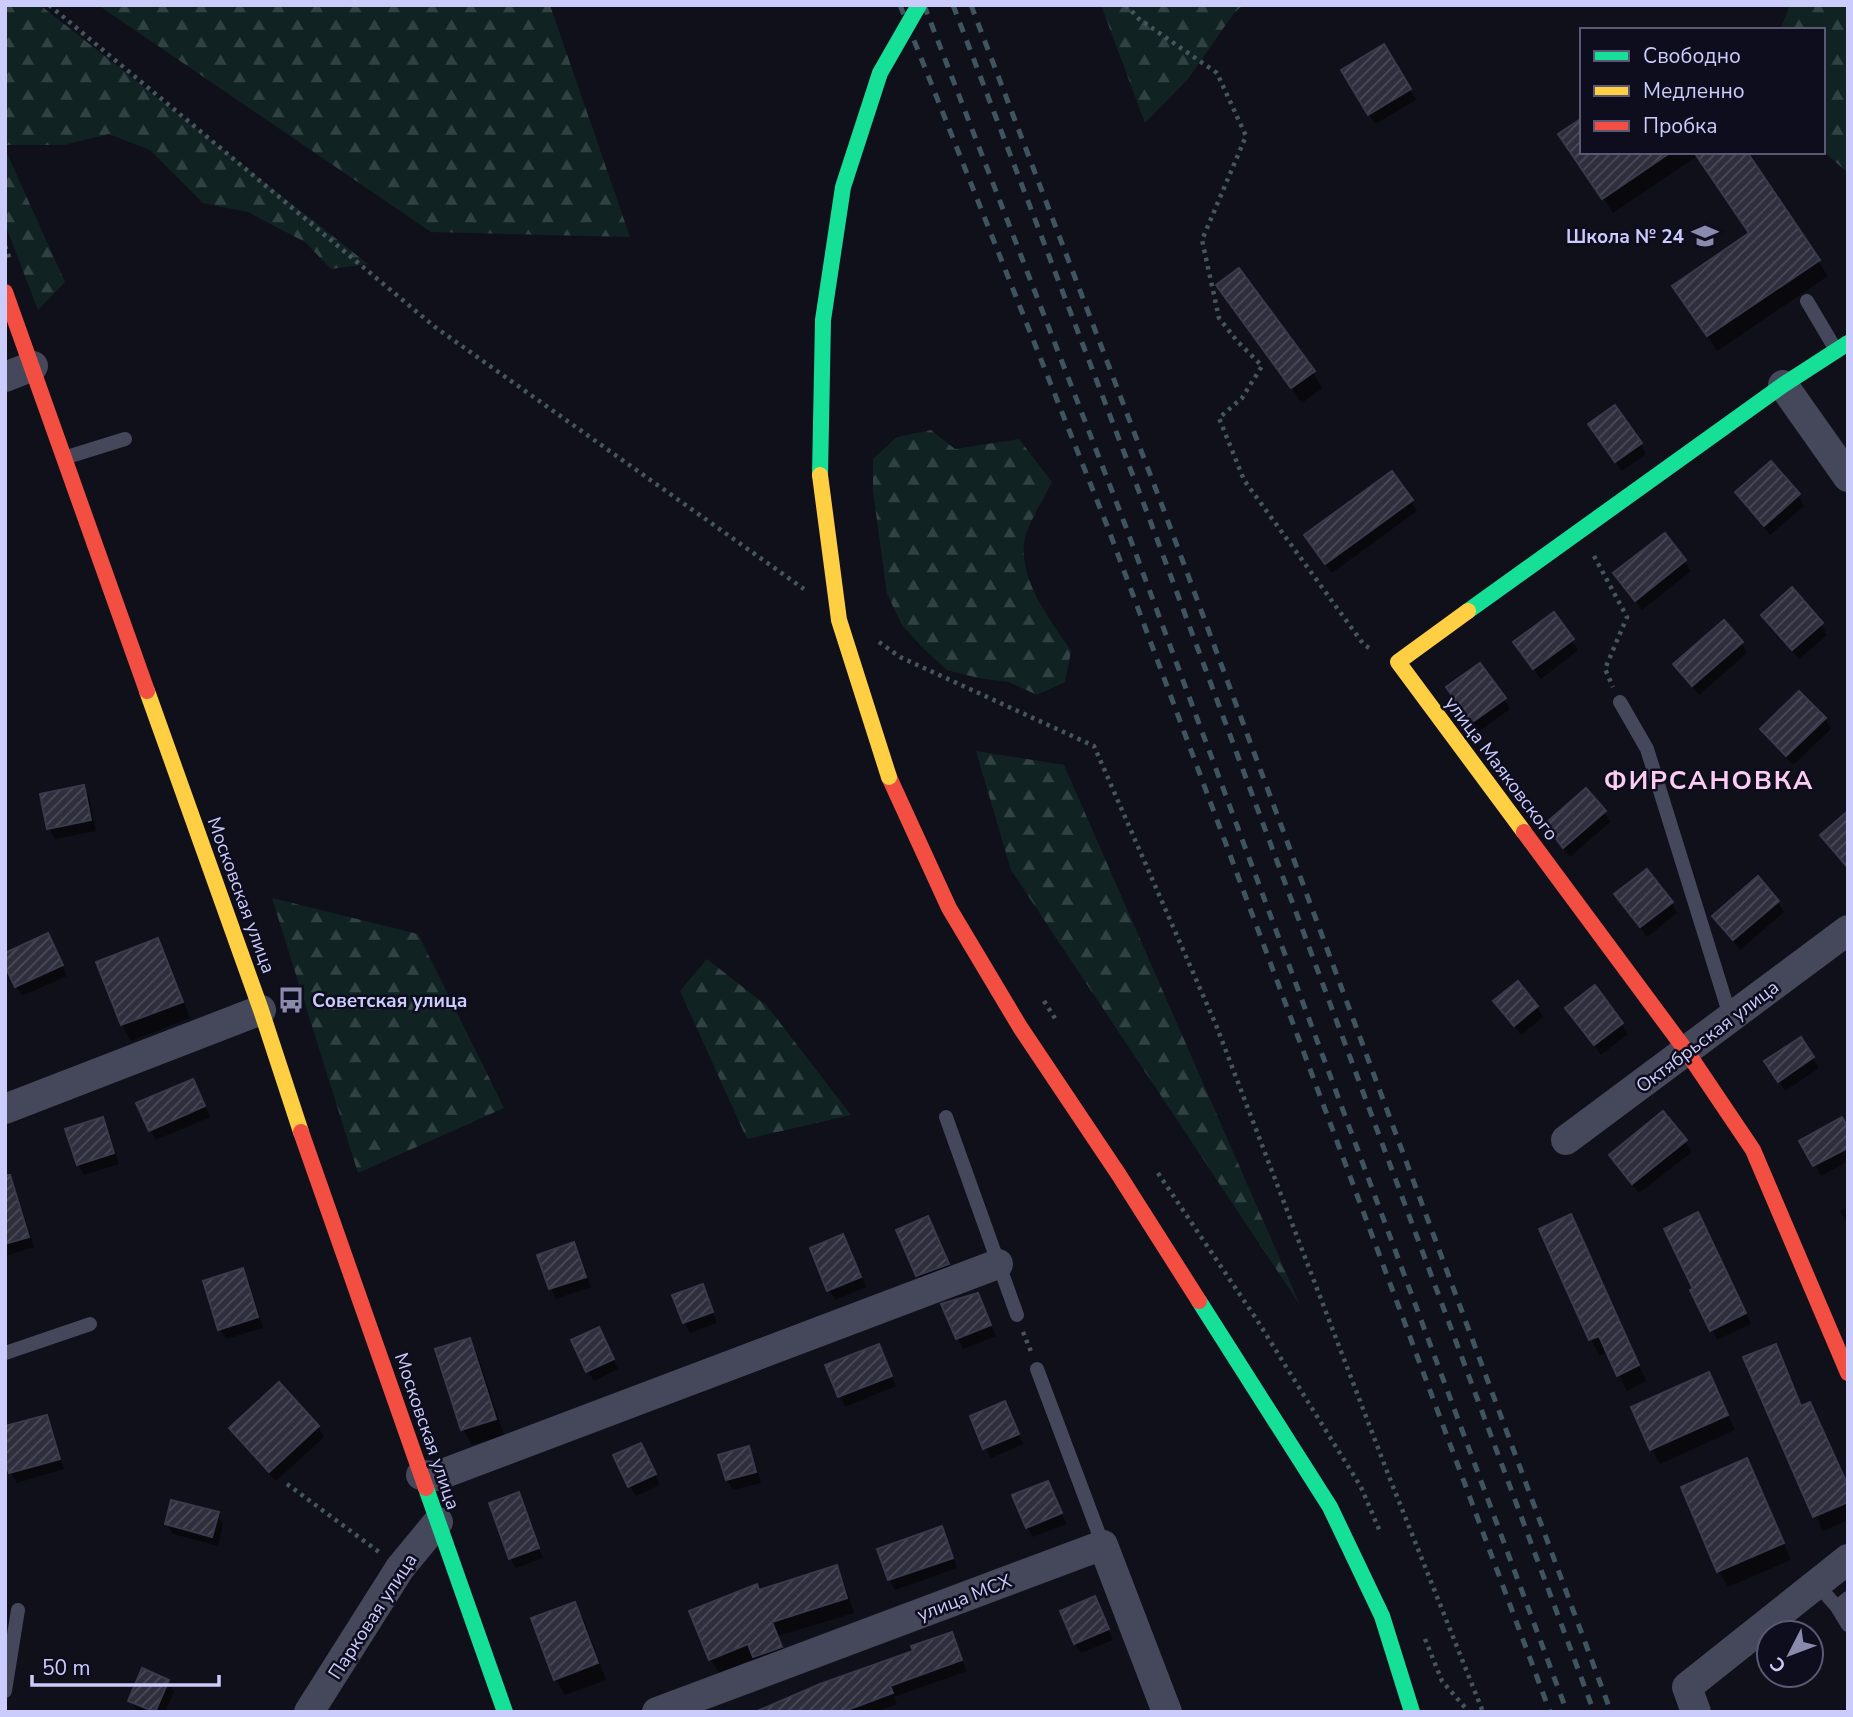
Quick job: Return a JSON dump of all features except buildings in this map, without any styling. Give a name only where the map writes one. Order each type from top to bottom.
[{"type":"street","points":[[919,5],[880,73],[842,187],[823,333],[819,465],[839,620],[889,777],[949,908],[1020,1027],[1126,1186],[1331,1507],[1382,1616],[1412,1712]]},
{"type":"street","name":"Московская улица","points":[[5,292],[261,1010],[324,1201],[505,1712]]},
{"type":"street","points":[[1398,662],[1783,385],[1842,347]]},
{"type":"street","points":[[5,377],[33,366]]},
{"type":"street","points":[[1783,385],[1848,477]]},
{"type":"street","name":"улица Маяковского","points":[[1398,662],[1687,1052],[1752,1150],[1848,1373]]},
{"type":"street","name":"Октябрьская улица","points":[[1566,1140],[1848,930]]},
{"type":"street","points":[[5,1109],[261,1010]]},
{"type":"street","points":[[421,1475],[437,1476],[998,1264]]},
{"type":"street","name":"Парковая улица","points":[[309,1712],[400,1568],[438,1522]]},
{"type":"street","points":[[1103,1545],[1167,1712]]},
{"type":"street","name":"улица МСХ","points":[[657,1712],[1103,1545]]},
{"type":"street","points":[[1692,1699],[1816,1583],[1848,1559]]},
{"type":"lane","points":[[1807,301],[1842,347]]},
{"type":"lane","points":[[65,457],[125,439]]},
{"type":"lane","points":[[1620,702],[1647,749],[1731,1019]]},
{"type":"lane","points":[[946,1117],[1017,1315]]},
{"type":"lane","points":[[5,1353],[90,1324]]},
{"type":"lane","points":[[1038,1369],[1103,1545]]},
{"type":"lane","points":[[1816,1583],[1843,1603],[1848,1625]]},
{"type":"lane","points":[[5,1690],[18,1610]]},
{"type":"path","points":[[1126,5],[1139,19],[1217,73],[1246,136],[1202,240],[1219,317],[1237,341],[1262,366],[1242,398],[1219,418],[1239,468],[1244,480],[1364,645],[1398,662]]},
{"type":"path","points":[[1580,531],[1627,617],[1605,669],[1620,702]]},
{"type":"path","points":[[1017,1315],[1038,1369]]},
{"type":"path","points":[[288,1484],[400,1568]]},
{"type":"green space","points":[[5,5],[40,5],[368,264],[331,269],[305,242],[248,212],[203,203],[150,150],[109,134],[64,145],[5,145]]},
{"type":"green space","points":[[98,5],[550,5],[630,237],[431,232]]},
{"type":"green space","points":[[1101,5],[1243,5],[1234,13],[1188,79],[1145,123]]},
{"type":"green space","points":[[1790,5],[1848,5],[1848,173],[1825,153],[1825,28],[1781,28]]},
{"type":"green space","points":[[5,149],[65,282],[38,310],[5,224]]},
{"type":"green space","points":[[931,430],[955,449],[1019,439],[1052,482],[1028,528],[1024,557],[1038,600],[1071,651],[1065,682],[1037,695],[1009,682],[947,670],[902,625],[887,594],[873,491],[873,459],[897,437]]},
{"type":"green space","points":[[976,751],[1064,765],[1300,1305],[1011,870]]},
{"type":"green space","points":[[272,898],[418,934],[504,1108],[358,1173]]},
{"type":"green space","points":[[707,959],[767,1006],[851,1115],[747,1139],[680,991]]},
{"type":"railway","points":[[900,5],[1108,528],[1550,1712]]},
{"type":"railway","points":[[924,5],[1124,522],[1567,1712]]},
{"type":"railway","points":[[953,5],[1148,515],[1594,1712]]},
{"type":"railway","points":[[971,5],[1163,508],[1611,1712]]},
{"type":"traffic: fast","points":[[820,475],[823,320],[843,187],[880,73],[919,5]]},
{"type":"traffic: fast","points":[[1468,611],[1783,385],[1848,343]]},
{"type":"traffic: fast","points":[[1199,1301],[1330,1507],[1382,1616],[1412,1712]]},
{"type":"traffic: fast","points":[[426,1488],[505,1712]]},
{"type":"traffic: slow","points":[[820,475],[839,620],[889,777]]},
{"type":"traffic: slow","points":[[1468,611],[1398,662],[1524,832]]},
{"type":"traffic: slow","points":[[147,691],[261,1010],[301,1132]]},
{"type":"traffic: jam","points":[[5,292],[147,691]]},
{"type":"traffic: jam","points":[[889,777],[949,908],[1020,1027],[1199,1301]]},
{"type":"traffic: jam","points":[[1524,832],[1687,1052],[1753,1150],[1848,1373]]},
{"type":"traffic: jam","points":[[301,1132],[426,1488]]},
{"type":"place","name":"Школа № 24","points":[[1705,236]]},
{"type":"place","name":"Советская улица","points":[[291,1000]]},
{"type":"district","name":"ФИРСАНОВКА","points":[[1709,780]]}]
